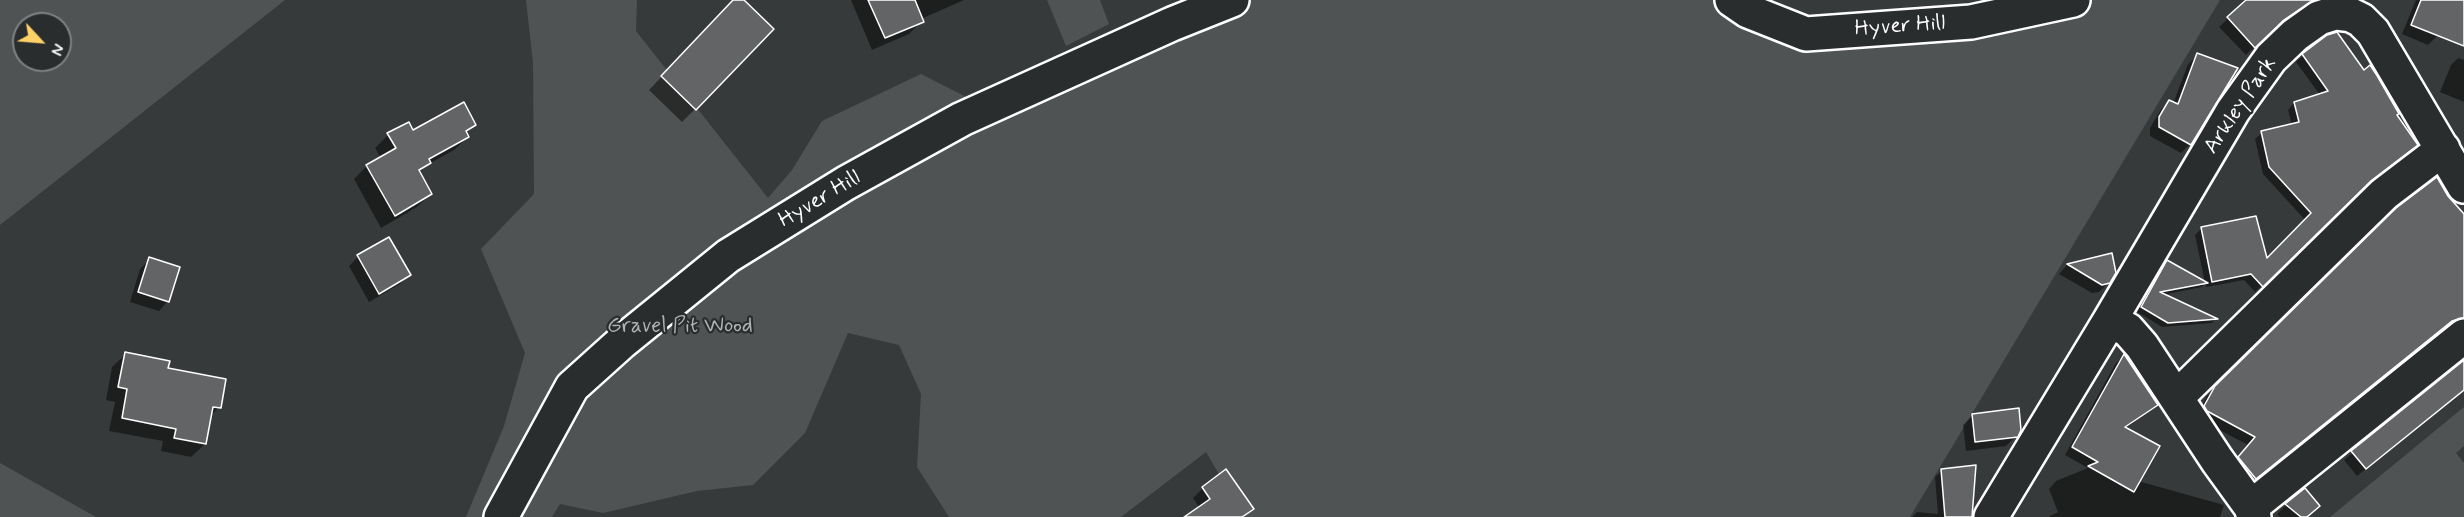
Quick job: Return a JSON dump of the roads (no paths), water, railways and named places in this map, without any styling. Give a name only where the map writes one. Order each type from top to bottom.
[{"type":"street","name":"Hyver Hill","points":[[501,517],[572,387],[622,342],[728,256],[846,183],[962,119],[1172,24],[1232,0]]},
{"type":"street","name":"Hyver Hill","points":[[1732,0],[1748,11],[1806,34],[1971,22],[2073,0]]},
{"type":"street","name":"Arkley Park","points":[[1991,517],[2255,79],[2271,58],[2295,35],[2319,18],[2335,13],[2351,15],[2361,20],[2373,32],[2464,186]]},
{"type":"street","points":[[2177,397],[2384,194],[2443,149]]},
{"type":"street","points":[[2110,320],[2128,330],[2142,346],[2252,512],[2464,336]]},
{"type":"park label","name":"Gravel Pit Wood","points":[[680,327]]}]
